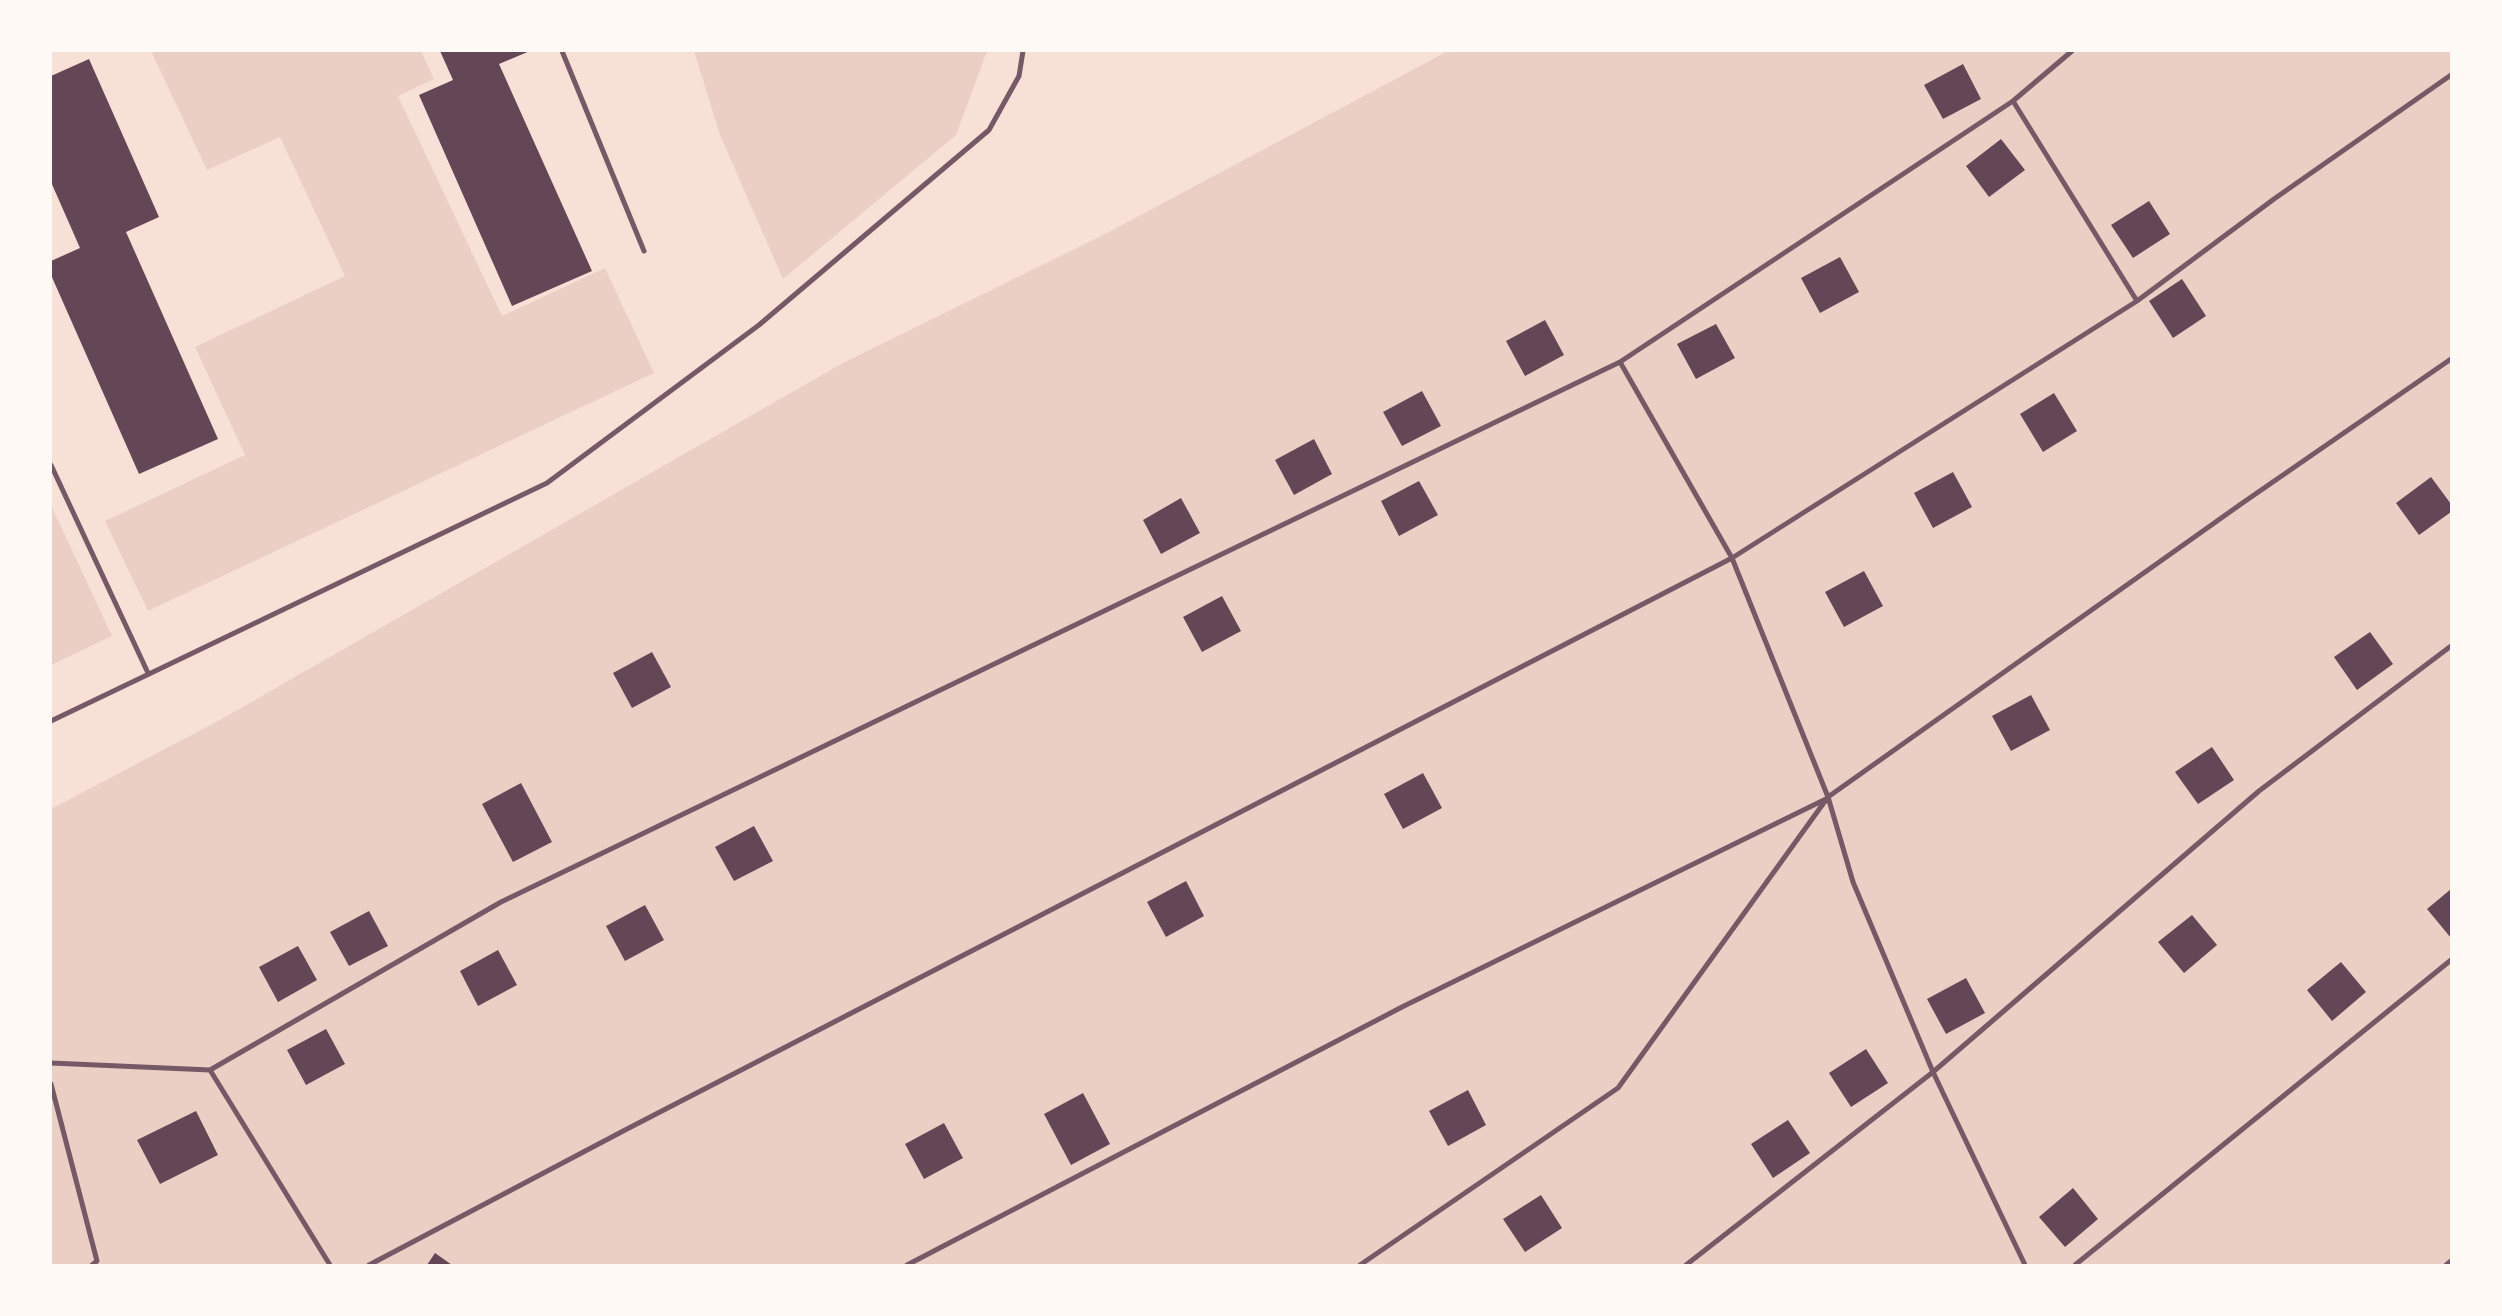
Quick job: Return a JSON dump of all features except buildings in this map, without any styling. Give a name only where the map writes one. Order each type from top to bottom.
[{"type":"lane","points":[[562,51],[644,251]]},
{"type":"lane","points":[[51,721],[547,483],[759,326],[989,130],[1019,76],[1023,51]]},
{"type":"lane","points":[[51,1063],[210,1070],[501,902],[1620,362],[2012,101],[2072,51]]},
{"type":"lane","points":[[369,1265],[1732,558],[2137,301],[2274,199],[2451,75]]},
{"type":"lane","points":[[2012,101],[2137,301]]},
{"type":"lane","points":[[907,1265],[1405,1006],[1828,797],[2241,504],[2451,359]]},
{"type":"lane","points":[[1620,362],[1732,558],[1828,797],[1853,882],[1933,1072],[2025,1265]]},
{"type":"lane","points":[[51,465],[148,673]]},
{"type":"lane","points":[[1686,1265],[1933,1072],[2259,792],[2451,646]]},
{"type":"lane","points":[[1360,1265],[1618,1088],[1828,797]]},
{"type":"lane","points":[[2075,1265],[2451,960]]},
{"type":"lane","points":[[210,1070],[330,1265]]},
{"type":"lane","points":[[51,1084],[97,1261],[92,1265]]},
{"type":"lane","points":[[2446,1265],[2451,1261]]},
{"type":"shaded area","points":[[151,51],[421,51],[434,79],[398,96],[502,316],[605,268],[654,373],[148,611],[105,521],[245,455],[195,347],[345,276],[280,137],[207,170]]},
{"type":"shaded area","points":[[694,51],[987,51],[956,135],[783,279],[720,135]]},
{"type":"shaded area","points":[[1448,51],[2451,51],[2451,1265],[51,1265],[51,809],[220,720],[841,364],[1105,234]]},
{"type":"shaded area","points":[[51,505],[112,636],[51,665]]}]
